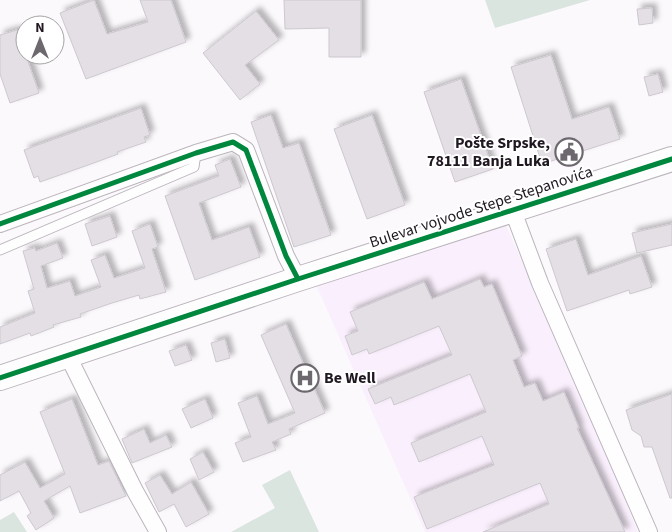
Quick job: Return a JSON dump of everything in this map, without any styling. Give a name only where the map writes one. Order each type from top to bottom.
[{"type":"street","points":[[0,224],[196,153],[233,142],[246,150],[286,256],[298,279]]},
{"type":"street","name":"Bulevar vojvode Stepe Stepanovića","points":[[0,378],[298,279],[672,159]]},
{"type":"street","points":[[513,211],[540,283],[649,532]]},
{"type":"street","points":[[68,356],[135,492],[158,532]]},
{"type":"lane","points":[[0,250],[194,167],[196,153]]},
{"type":"shaded area","points":[[485,0],[590,0],[495,28]]},
{"type":"shaded area","points":[[506,225],[605,450],[638,532],[425,532],[316,285]]},
{"type":"shaded area","points":[[290,470],[319,532],[231,532],[275,508],[262,485]]},
{"type":"shaded area","points":[[14,512],[27,532],[0,532],[0,520]]},
{"type":"building","points":[[94,0],[107,34],[148,22],[140,0],[171,0],[186,42],[86,79],[65,26],[65,15],[61,15],[60,13]]},
{"type":"building","points":[[284,0],[361,0],[361,57],[329,57],[329,28],[285,29]]},
{"type":"building","points":[[652,8],[653,23],[639,25],[637,9]]},
{"type":"building","points":[[256,11],[279,40],[245,65],[260,84],[240,100],[203,53]]},
{"type":"building","points":[[15,31],[15,65],[29,65],[39,93],[10,103],[0,74],[0,35]]},
{"type":"building","points":[[551,55],[572,119],[609,107],[620,139],[542,164],[511,67]]},
{"type":"building","points":[[658,74],[663,92],[649,96],[644,77]]},
{"type":"building","points":[[461,79],[493,169],[455,182],[424,92]]},
{"type":"building","points":[[141,108],[150,135],[144,137],[146,142],[40,182],[38,176],[34,178],[24,150]]},
{"type":"building","points":[[271,115],[283,148],[299,143],[331,235],[294,247],[251,122]]},
{"type":"building","points":[[372,115],[405,205],[367,219],[334,129]]},
{"type":"building","points":[[230,159],[241,187],[199,203],[212,240],[249,227],[260,257],[195,280],[165,196],[219,176],[215,165]]},
{"type":"building","points":[[110,216],[117,237],[92,246],[85,224]]},
{"type":"building","points":[[150,224],[158,247],[152,249],[166,292],[140,299],[139,295],[112,303],[80,314],[81,317],[53,325],[54,327],[31,336],[30,333],[0,344],[0,327],[35,313],[28,291],[34,289],[23,251],[35,248],[36,251],[57,243],[63,258],[41,266],[47,288],[70,281],[75,296],[101,287],[91,260],[105,255],[114,278],[145,268],[132,231]]},
{"type":"building","points":[[672,224],[672,245],[637,253],[632,233]]},
{"type":"building","points":[[576,239],[588,275],[641,256],[652,287],[630,294],[629,290],[567,311],[546,249]]},
{"type":"building","points":[[480,279],[484,287],[492,284],[522,356],[513,360],[524,387],[535,383],[543,401],[564,392],[579,428],[577,428],[625,532],[483,532],[549,504],[540,483],[427,529],[414,497],[494,465],[482,436],[419,462],[411,443],[486,412],[470,374],[394,405],[391,397],[375,404],[368,389],[452,355],[439,326],[369,354],[367,349],[352,355],[345,336],[358,331],[350,312],[424,282],[432,299]]},
{"type":"building","points":[[286,324],[325,413],[289,429],[291,434],[272,442],[276,450],[243,462],[235,443],[251,437],[238,403],[257,396],[268,424],[295,413],[261,335]]},
{"type":"building","points":[[225,339],[230,358],[216,362],[211,343]]},
{"type":"building","points":[[186,345],[192,360],[175,366],[169,351]]},
{"type":"building","points":[[672,394],[672,498],[670,498],[652,447],[644,447],[641,436],[632,430],[626,410]]},
{"type":"building","points":[[72,399],[98,465],[109,461],[126,496],[80,513],[70,486],[44,501],[54,518],[36,530],[27,516],[31,513],[19,491],[0,501],[0,475],[25,462],[40,488],[65,474],[40,412]]},
{"type":"building","points":[[205,399],[213,418],[191,428],[182,409]]},
{"type":"building","points":[[144,429],[150,443],[166,435],[172,447],[132,463],[122,439]]},
{"type":"building","points":[[203,452],[214,472],[199,480],[190,459]]},
{"type":"building","points":[[160,475],[172,494],[191,482],[209,514],[186,527],[174,504],[159,512],[145,483]]},
{"type":"cycle path","points":[[0,224],[196,153],[233,142],[246,150],[286,256],[298,279]]},
{"type":"cycle path","points":[[0,378],[298,279],[672,159]]},
{"type":"place","name":"Pošte Srpske, 78111 Banja Luka","points":[[569,152]]},
{"type":"place","name":"Be Well","points":[[305,378]]}]
